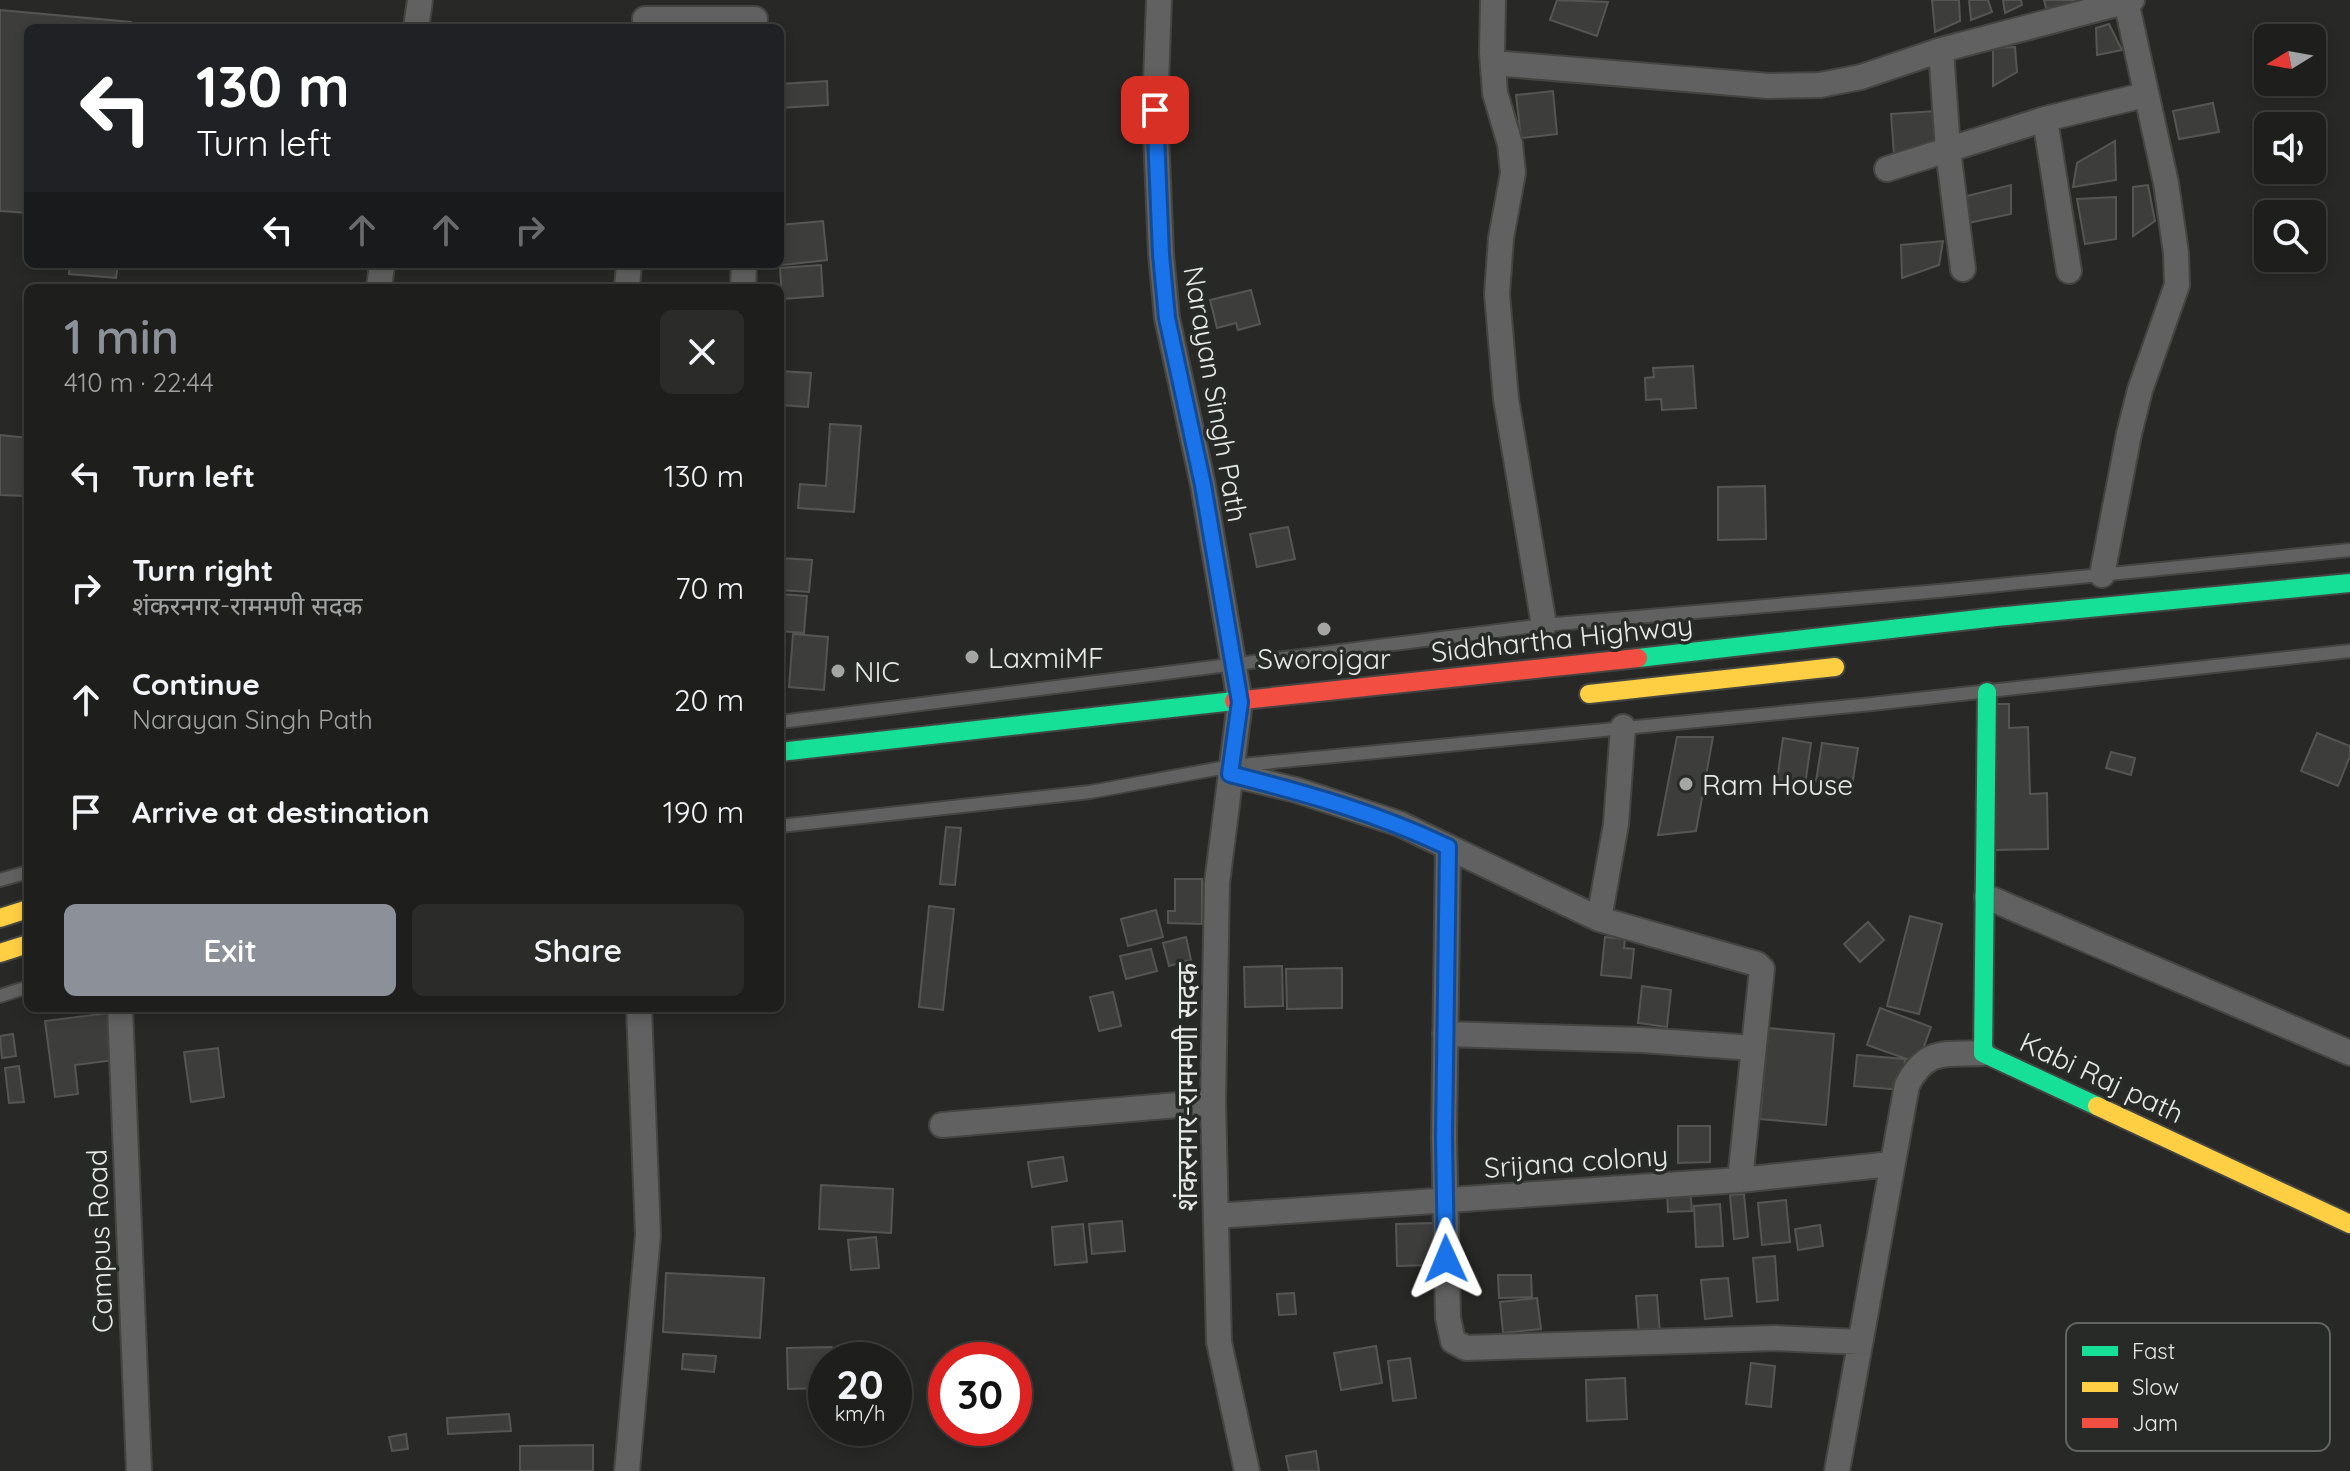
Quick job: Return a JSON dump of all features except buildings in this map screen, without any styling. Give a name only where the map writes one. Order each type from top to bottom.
[{"type":"main road","name":"Siddhartha Highway","points":[[784,752],[1996,617],[2350,583]]},
{"type":"main road","points":[[1574,696],[1855,665]]},
{"type":"main road","name":"Kabi Raj path","points":[[1987,692],[1983,1053],[2350,1224]]},
{"type":"main road","points":[[0,918],[24,910]]},
{"type":"main road","points":[[0,953],[24,945]]},
{"type":"street","points":[[417,24],[420,0]]},
{"type":"street","name":"Narayan Singh Path","points":[[1159,0],[1155,110],[1167,318],[1203,485],[1240,702]]},
{"type":"street","points":[[1493,0],[1495,93],[1510,144],[1513,173],[1501,238],[1497,294],[1505,384],[1525,525],[1544,625]]},
{"type":"street","points":[[1493,63],[1769,86],[1820,85],[1861,77],[1941,50],[2129,1],[2145,95],[2166,183],[2176,253],[2177,285],[2136,404],[2102,575]]},
{"type":"street","points":[[646,16],[755,16]]},
{"type":"street","points":[[1941,50],[1948,150],[1963,269]]},
{"type":"street","points":[[1887,169],[2045,119],[2145,95]]},
{"type":"street","points":[[2045,119],[2069,271]]},
{"type":"street","name":"शंकरनगर-राममणी सदक","points":[[1240,702],[1217,883],[1213,1102],[1219,1342],[1247,1471]]},
{"type":"street","points":[[1599,919],[1616,824],[1623,727]]},
{"type":"street","points":[[1231,770],[1400,824],[1599,919],[1757,964],[1763,974],[1740,1180]]},
{"type":"street","points":[[1448,847],[1445,1200],[1448,1318],[1453,1341],[1466,1348],[1775,1338],[1860,1342]]},
{"type":"street","points":[[1987,897],[2350,1053]]},
{"type":"street","name":"Campus Road","points":[[120,1012],[139,1471]]},
{"type":"street","points":[[627,1471],[648,1235],[639,1012]]},
{"type":"street","points":[[1445,1034],[1642,1040],[1753,1048]]},
{"type":"street","points":[[1837,1471],[1907,1085],[1918,1065],[1932,1056],[1983,1053]]},
{"type":"street","points":[[942,1125],[1213,1102]]},
{"type":"street","name":"Srijana colony","points":[[1216,1216],[1740,1180],[1891,1164]]},
{"type":"lane","points":[[784,721],[1544,625],[2350,550]]},
{"type":"lane","points":[[784,826],[1090,792],[1231,770],[2350,651]]},
{"type":"lane","points":[[0,880],[24,873]]},
{"type":"lane","points":[[0,996],[24,988]]},
{"type":"traffic: fast","points":[[1638,658],[1996,617],[2350,583]]},
{"type":"traffic: fast","points":[[1987,692],[1983,1053],[2097,1106]]},
{"type":"traffic: fast","points":[[784,752],[1234,701]]},
{"type":"traffic: slow","points":[[1589,694],[1835,667]]},
{"type":"traffic: slow","points":[[0,918],[24,910]]},
{"type":"traffic: slow","points":[[0,953],[24,945]]},
{"type":"traffic: slow","points":[[2097,1106],[2350,1224]]},
{"type":"traffic: jam","points":[[1234,701],[1638,658]]},
{"type":"place","name":"Sworojgar","points":[[1324,629]]},
{"type":"place","name":"LaxmiMF","points":[[972,657]]},
{"type":"place","name":"NIC","points":[[838,671]]},
{"type":"place","name":"Ram House","points":[[1686,784]]},
{"type":"route","points":[[1155,110],[1167,318],[1203,485],[1240,702],[1230,774],[1352,807],[1400,824],[1448,847],[1444,1137],[1446,1259]]}]
